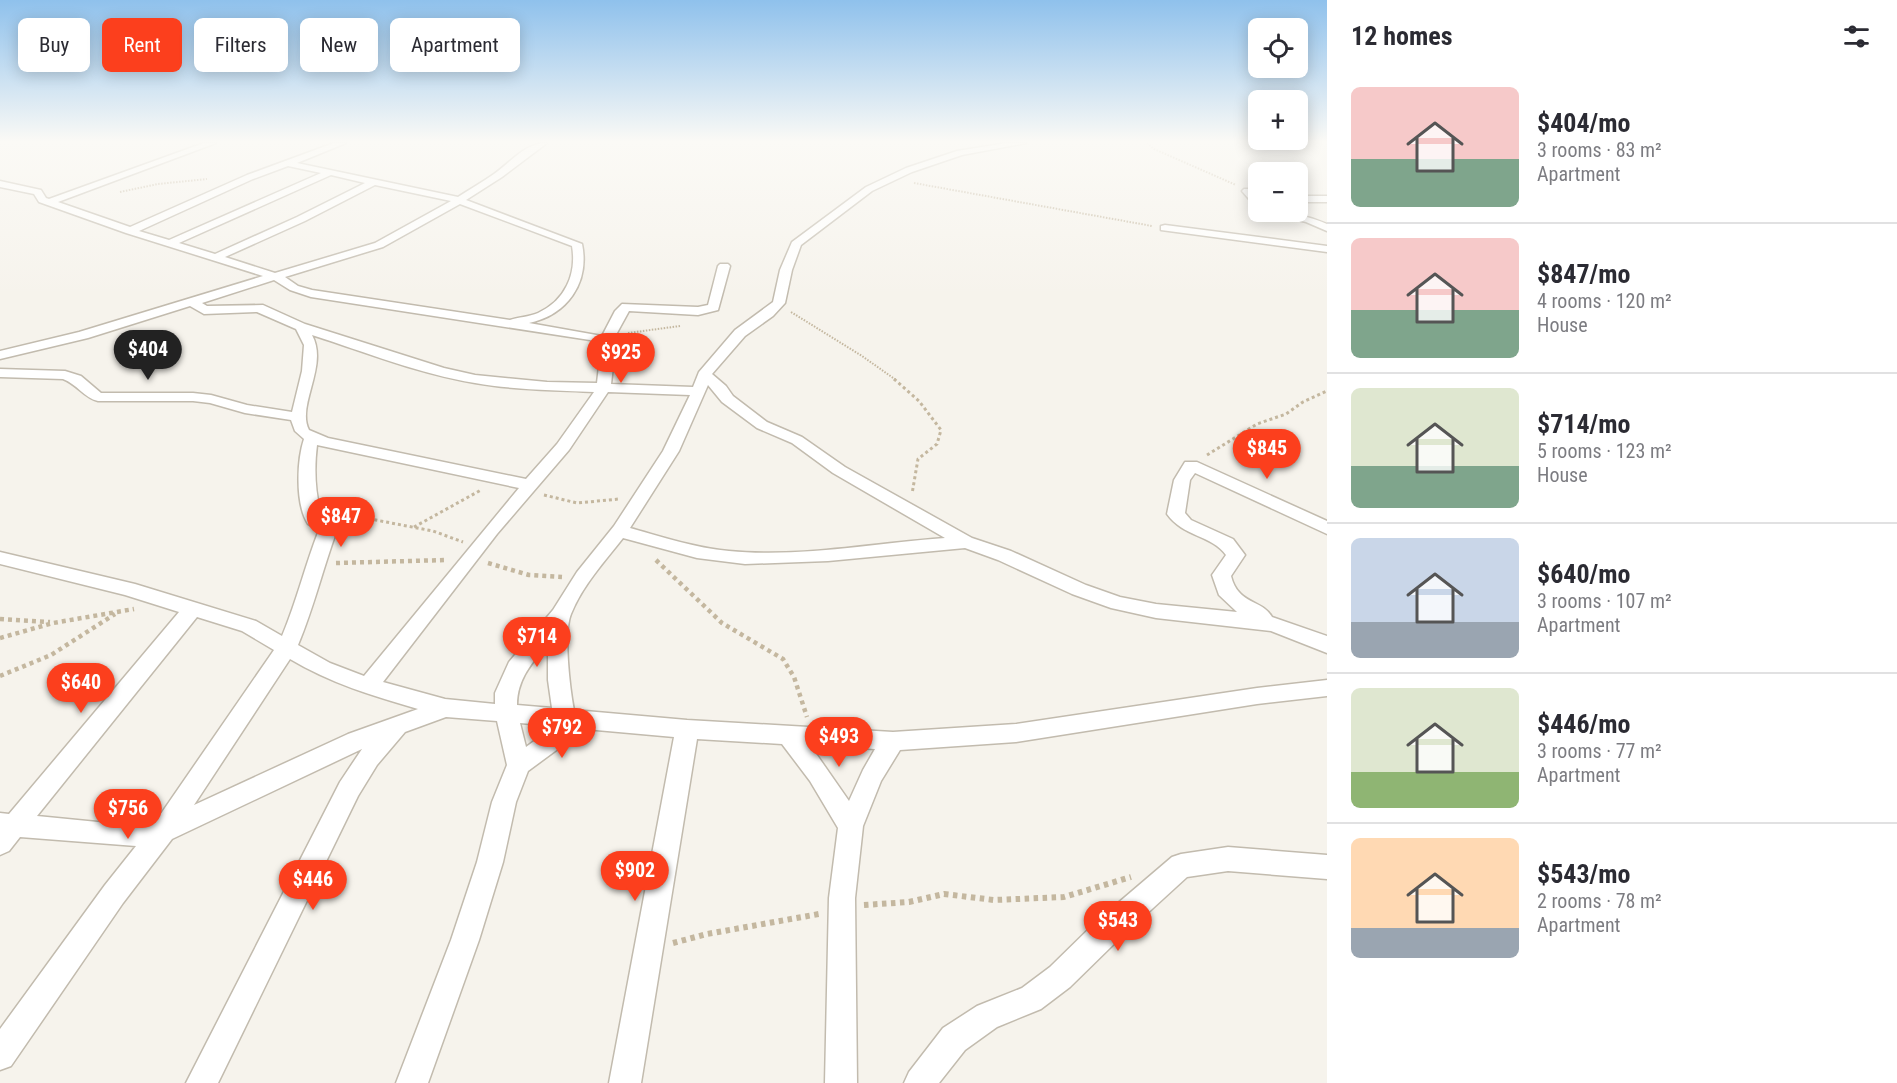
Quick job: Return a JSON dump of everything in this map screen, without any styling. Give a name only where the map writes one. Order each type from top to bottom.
[{"type":"street","points":[[39,194],[42,200],[130,231],[219,256],[277,277],[294,288],[311,293],[343,296],[505,324],[607,338]]},
{"type":"street","points":[[51,202],[74,194]]},
{"type":"street","points":[[130,231],[216,194]]},
{"type":"street","points":[[172,242],[281,194]]},
{"type":"street","points":[[219,256],[301,219],[348,194]]},
{"type":"street","points":[[431,194],[459,200],[577,244],[580,265],[570,294],[543,316],[505,324]]},
{"type":"street","points":[[0,355],[83,335],[379,245],[406,232],[469,194]]},
{"type":"street","points":[[519,765],[506,713],[506,693],[516,668],[560,615],[584,576],[621,532],[671,451],[702,383],[735,337],[779,303],[786,270],[796,244],[863,194]]},
{"type":"street","points":[[1308,199],[1327,199]]},
{"type":"street","points":[[1308,220],[1327,228]]},
{"type":"street","points":[[1165,228],[1327,249]]},
{"type":"street","points":[[368,686],[587,415],[604,387],[607,338],[621,311],[626,307],[698,311],[714,307],[724,266]]},
{"type":"street","points":[[191,301],[204,310],[259,308],[301,327],[440,371],[475,379],[547,386],[604,387],[702,383],[721,389],[727,399],[762,425],[796,440],[839,470],[966,542],[985,547],[1115,603],[1155,612],[1274,624]]},
{"type":"street","points":[[301,327],[311,345],[309,371],[298,417],[300,428],[312,437],[503,479],[528,488]]},
{"type":"street","points":[[0,373],[69,376],[81,382],[98,397],[193,397],[211,399],[245,409],[298,417]]},
{"type":"street","points":[[0,1055],[114,894],[163,831],[287,647],[303,610],[315,564],[328,530],[326,526],[314,520],[310,508],[307,448],[312,437]]},
{"type":"street","points":[[1327,528],[1191,465],[1182,480],[1176,514],[1185,524],[1227,543],[1236,555],[1221,575],[1222,587],[1227,594],[1242,607],[1274,624],[1327,645]]},
{"type":"street","points":[[621,532],[701,552],[743,558],[796,557],[966,542]]},
{"type":"street","points":[[0,558],[74,575],[249,626],[323,669],[368,686],[445,708],[687,729],[892,741],[1016,733],[1257,696],[1327,688]]},
{"type":"street","points":[[5,831],[192,610]]},
{"type":"street","points":[[560,615],[556,656],[558,681],[573,720]]},
{"type":"street","points":[[5,831],[128,836],[163,831],[356,741],[445,708]]},
{"type":"street","points":[[412,1083],[465,940],[490,862],[504,802],[519,765],[573,720]]},
{"type":"street","points":[[202,1083],[367,758],[380,742],[405,722]]},
{"type":"street","points":[[625,1083],[687,729]]},
{"type":"street","points":[[789,736],[818,774],[850,826]]},
{"type":"street","points":[[841,1083],[842,909],[850,826],[871,777],[892,741]]},
{"type":"street","points":[[920,1083],[954,1039],[987,1016],[1030,999],[1060,977],[1107,931],[1181,866],[1228,859],[1327,867]]},
{"type":"path","points":[[972,194],[1165,228]]},
{"type":"path","points":[[779,303],[902,383],[932,415],[941,430],[938,444],[918,459],[912,479],[911,509]]},
{"type":"path","points":[[607,338],[685,325]]},
{"type":"path","points":[[1191,465],[1257,424],[1286,414],[1303,402],[1327,391]]},
{"type":"path","points":[[414,527],[503,479]]},
{"type":"path","points":[[528,488],[588,504],[643,495]]},
{"type":"path","points":[[310,508],[414,527],[472,555],[539,577],[584,576]]},
{"type":"path","points":[[621,532],[677,577],[702,608],[734,632],[787,663],[814,737]]},
{"type":"path","points":[[315,564],[472,555]]},
{"type":"path","points":[[0,638],[53,623],[117,613],[163,600]]},
{"type":"path","points":[[0,676],[60,650],[117,613]]},
{"type":"path","points":[[0,619],[53,623]]},
{"type":"path","points":[[649,952],[699,936],[842,909],[909,902],[944,894],[994,900],[1064,897],[1137,876]]}]
